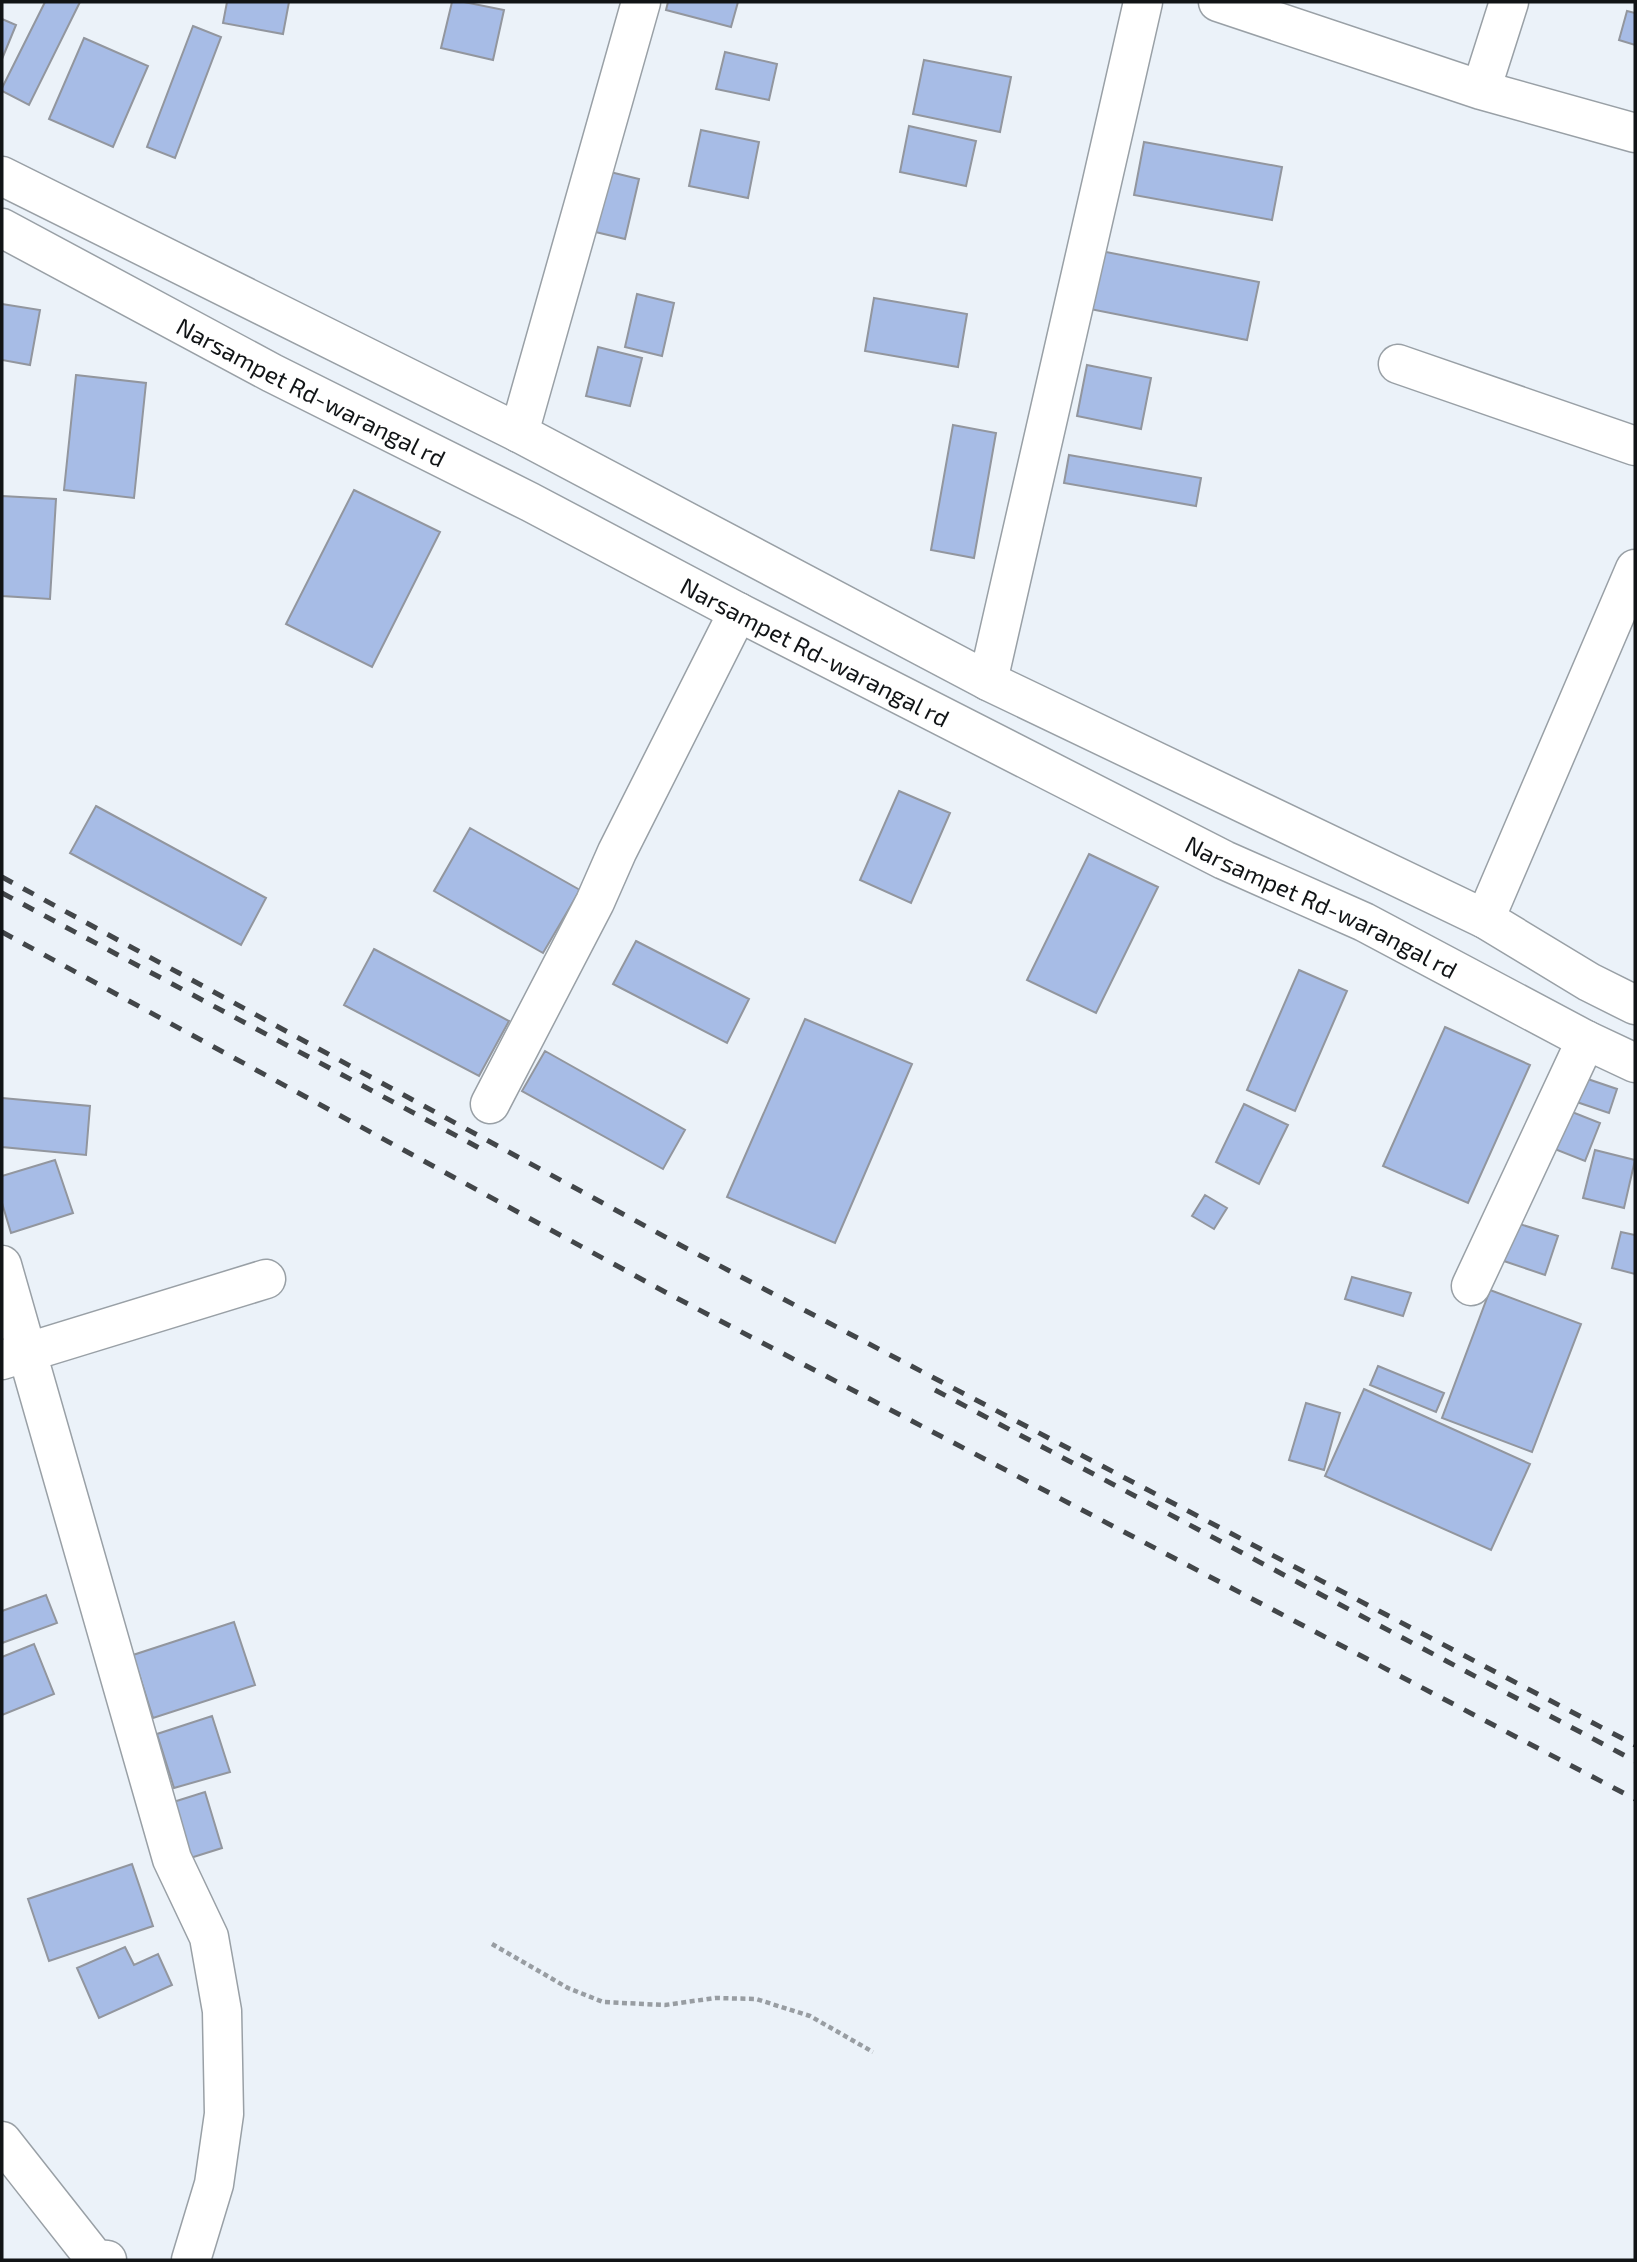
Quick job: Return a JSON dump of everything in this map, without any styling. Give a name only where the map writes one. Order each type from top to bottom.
[{"type":"street","points":[[519,433],[641,2]]},
{"type":"street","points":[[988,681],[1143,2]]},
{"type":"street","points":[[1218,2],[1481,90],[1635,133]]},
{"type":"street","points":[[1481,90],[1509,2]]},
{"type":"street","points":[[2,176],[519,433],[988,681],[1485,919],[1589,982],[1635,1005]]},
{"type":"street","name":"Narsampet Rd-warangal rd","points":[[2,228],[272,373],[518,496],[1224,860],[1364,922],[1586,1040],[1635,1063]]},
{"type":"street","points":[[1398,364],[1635,446]]},
{"type":"street","points":[[1485,919],[1635,569]]},
{"type":"street","points":[[490,1104],[595,902],[617,852],[738,611]]},
{"type":"street","points":[[1471,1286],[1586,1040]]},
{"type":"street","points":[[2,1265],[15,1355],[172,1859],[209,1937],[222,2011],[224,2114],[214,2184],[191,2260]]},
{"type":"street","points":[[15,1355],[266,1279]]},
{"type":"street","points":[[2,2141],[99,2260]]},
{"type":"path","points":[[492,1944],[568,1988],[603,2002],[665,2006],[715,1998],[756,1999],[810,2016],[873,2052]]},
{"type":"building","points":[[45,2],[80,2],[29,105],[2,91],[2,88]]},
{"type":"building","points":[[227,2],[289,2],[283,34],[223,23]]},
{"type":"building","points":[[452,2],[504,10],[493,60],[441,48]]},
{"type":"building","points":[[668,2],[738,2],[731,27],[666,10]]},
{"type":"building","points":[[1627,11],[1635,13],[1635,45],[1619,40]]},
{"type":"building","points":[[2,19],[16,25],[2,59]]},
{"type":"building","points":[[193,26],[221,37],[175,158],[147,147]]},
{"type":"building","points":[[84,38],[148,66],[113,147],[49,119]]},
{"type":"building","points":[[725,52],[777,64],[769,100],[716,89]]},
{"type":"building","points":[[924,60],[1011,77],[1000,132],[913,114]]},
{"type":"building","points":[[909,126],[976,141],[966,186],[900,172]]},
{"type":"building","points":[[701,130],[759,142],[748,198],[689,186]]},
{"type":"building","points":[[1144,142],[1282,167],[1272,220],[1134,195]]},
{"type":"building","points":[[602,170],[639,179],[625,239],[587,230]]},
{"type":"building","points":[[1101,251],[1259,282],[1247,340],[1090,309]]},
{"type":"building","points":[[637,294],[674,303],[662,356],[625,347]]},
{"type":"building","points":[[874,298],[967,314],[958,367],[865,351]]},
{"type":"building","points":[[2,304],[40,310],[30,365],[2,360]]},
{"type":"building","points":[[598,347],[642,358],[630,406],[586,396]]},
{"type":"building","points":[[1087,365],[1151,378],[1141,429],[1077,416]]},
{"type":"building","points":[[76,375],[146,383],[134,498],[64,490]]},
{"type":"building","points":[[953,425],[996,433],[974,558],[931,550]]},
{"type":"building","points":[[1069,455],[1201,478],[1196,506],[1064,483]]},
{"type":"building","points":[[354,490],[440,532],[372,667],[286,624]]},
{"type":"building","points":[[2,496],[56,499],[50,599],[2,596]]},
{"type":"building","points":[[899,791],[950,813],[911,903],[860,880]]},
{"type":"building","points":[[96,806],[266,898],[241,945],[70,853]]},
{"type":"building","points":[[470,828],[580,890],[543,953],[434,891]]},
{"type":"building","points":[[1089,854],[1158,887],[1096,1013],[1027,980]]},
{"type":"building","points":[[636,941],[749,999],[727,1043],[613,984]]},
{"type":"building","points":[[374,949],[509,1021],[479,1076],[344,1005]]},
{"type":"building","points":[[1299,970],[1347,991],[1295,1111],[1247,1090]]},
{"type":"building","points":[[805,1019],[912,1064],[835,1243],[727,1197]]},
{"type":"building","points":[[1445,1027],[1530,1065],[1468,1203],[1383,1166]]},
{"type":"building","points":[[545,1051],[685,1130],[663,1169],[522,1091]]},
{"type":"building","points":[[1573,1074],[1617,1089],[1609,1113],[1565,1098]]},
{"type":"building","points":[[2,1098],[90,1106],[86,1155],[2,1147]]},
{"type":"building","points":[[1244,1104],[1288,1125],[1259,1184],[1216,1162]]},
{"type":"building","points":[[1562,1108],[1600,1123],[1585,1161],[1547,1146]]},
{"type":"building","points":[[1595,1150],[1635,1160],[1624,1208],[1583,1198]]},
{"type":"building","points":[[55,1160],[73,1213],[11,1233],[2,1203],[2,1176]]},
{"type":"building","points":[[1205,1195],[1227,1208],[1214,1229],[1192,1216]]},
{"type":"building","points":[[1513,1222],[1558,1236],[1545,1275],[1501,1260]]},
{"type":"building","points":[[1621,1232],[1635,1235],[1635,1274],[1612,1268]]},
{"type":"building","points":[[1352,1277],[1411,1293],[1403,1316],[1345,1299]]},
{"type":"building","points":[[1490,1290],[1581,1324],[1532,1452],[1442,1418]]},
{"type":"building","points":[[1378,1366],[1444,1393],[1436,1412],[1370,1385]]},
{"type":"building","points":[[1364,1389],[1530,1464],[1491,1550],[1325,1476]]},
{"type":"building","points":[[1306,1403],[1340,1413],[1324,1470],[1289,1460]]},
{"type":"building","points":[[46,1595],[57,1623],[2,1643],[2,1611]]},
{"type":"building","points":[[234,1622],[255,1685],[153,1718],[133,1655]]},
{"type":"building","points":[[34,1644],[54,1694],[2,1715],[2,1657]]},
{"type":"building","points":[[212,1716],[230,1772],[174,1788],[157,1734]]},
{"type":"building","points":[[205,1792],[222,1848],[184,1860],[167,1804]]},
{"type":"building","points":[[132,1864],[153,1926],[49,1961],[28,1899]]},
{"type":"building","points":[[125,1947],[134,1965],[158,1954],[172,1985],[99,2018],[77,1968]]},
{"type":"railway","points":[[2,877],[682,1246],[1635,1745]]},
{"type":"railway","points":[[2,893],[483,1150]]},
{"type":"railway","points":[[2,932],[667,1293],[1635,1799]]},
{"type":"railway","points":[[935,1390],[1635,1761]]}]
